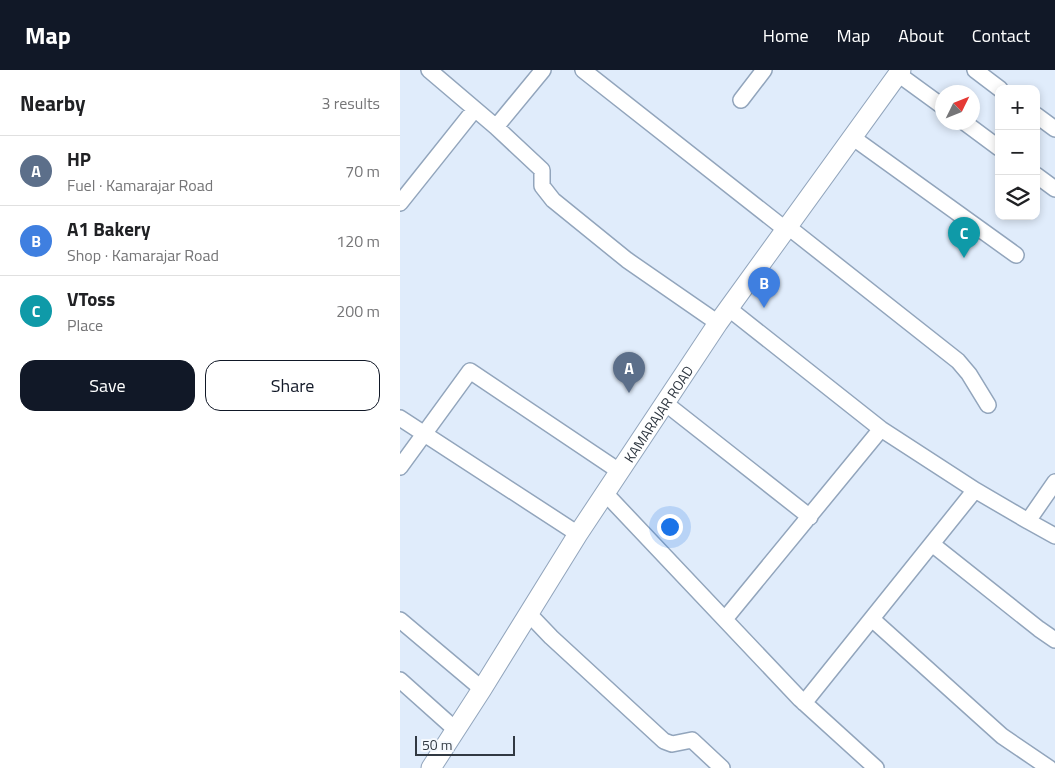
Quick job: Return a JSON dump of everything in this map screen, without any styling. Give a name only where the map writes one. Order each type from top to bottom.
[{"type":"main road","name":"KAMARAJAR ROAD","points":[[431,768],[578,534],[723,315],[899,72]]},
{"type":"street","points":[[429,70],[475,108],[542,170],[542,186],[553,200],[627,260],[723,315],[882,429],[975,490],[1055,536]]},
{"type":"street","points":[[496,127],[543,70]]},
{"type":"street","points":[[583,70],[958,361],[969,374],[988,405]]},
{"type":"street","points":[[741,100],[764,70]]},
{"type":"street","points":[[975,70],[995,85]]},
{"type":"street","points":[[899,72],[935,100]]},
{"type":"street","points":[[400,203],[475,108]]},
{"type":"street","points":[[1040,118],[1055,129]]},
{"type":"street","points":[[975,130],[995,145]]},
{"type":"street","points":[[852,136],[1016,256]]},
{"type":"street","points":[[1040,179],[1055,189]]},
{"type":"street","points":[[400,467],[470,371],[619,471]]},
{"type":"street","points":[[665,403],[810,517]]},
{"type":"street","points":[[400,418],[578,534]]},
{"type":"street","points":[[725,619],[882,429]]},
{"type":"street","points":[[1028,521],[1055,482]]},
{"type":"street","points":[[804,703],[975,490]]},
{"type":"street","points":[[605,493],[804,703],[876,768]]},
{"type":"street","points":[[932,544],[1055,640]]},
{"type":"street","points":[[529,614],[551,637],[664,741],[672,744],[692,740],[722,768]]},
{"type":"street","points":[[400,620],[482,689]]},
{"type":"street","points":[[872,620],[1002,736],[1049,768]]},
{"type":"street","points":[[400,680],[456,730]]},
{"type":"place","name":"VToss","points":[[964,258]]},
{"type":"place","name":"A1 Bakery","points":[[764,308]]},
{"type":"place","name":"HP","points":[[629,393]]}]
